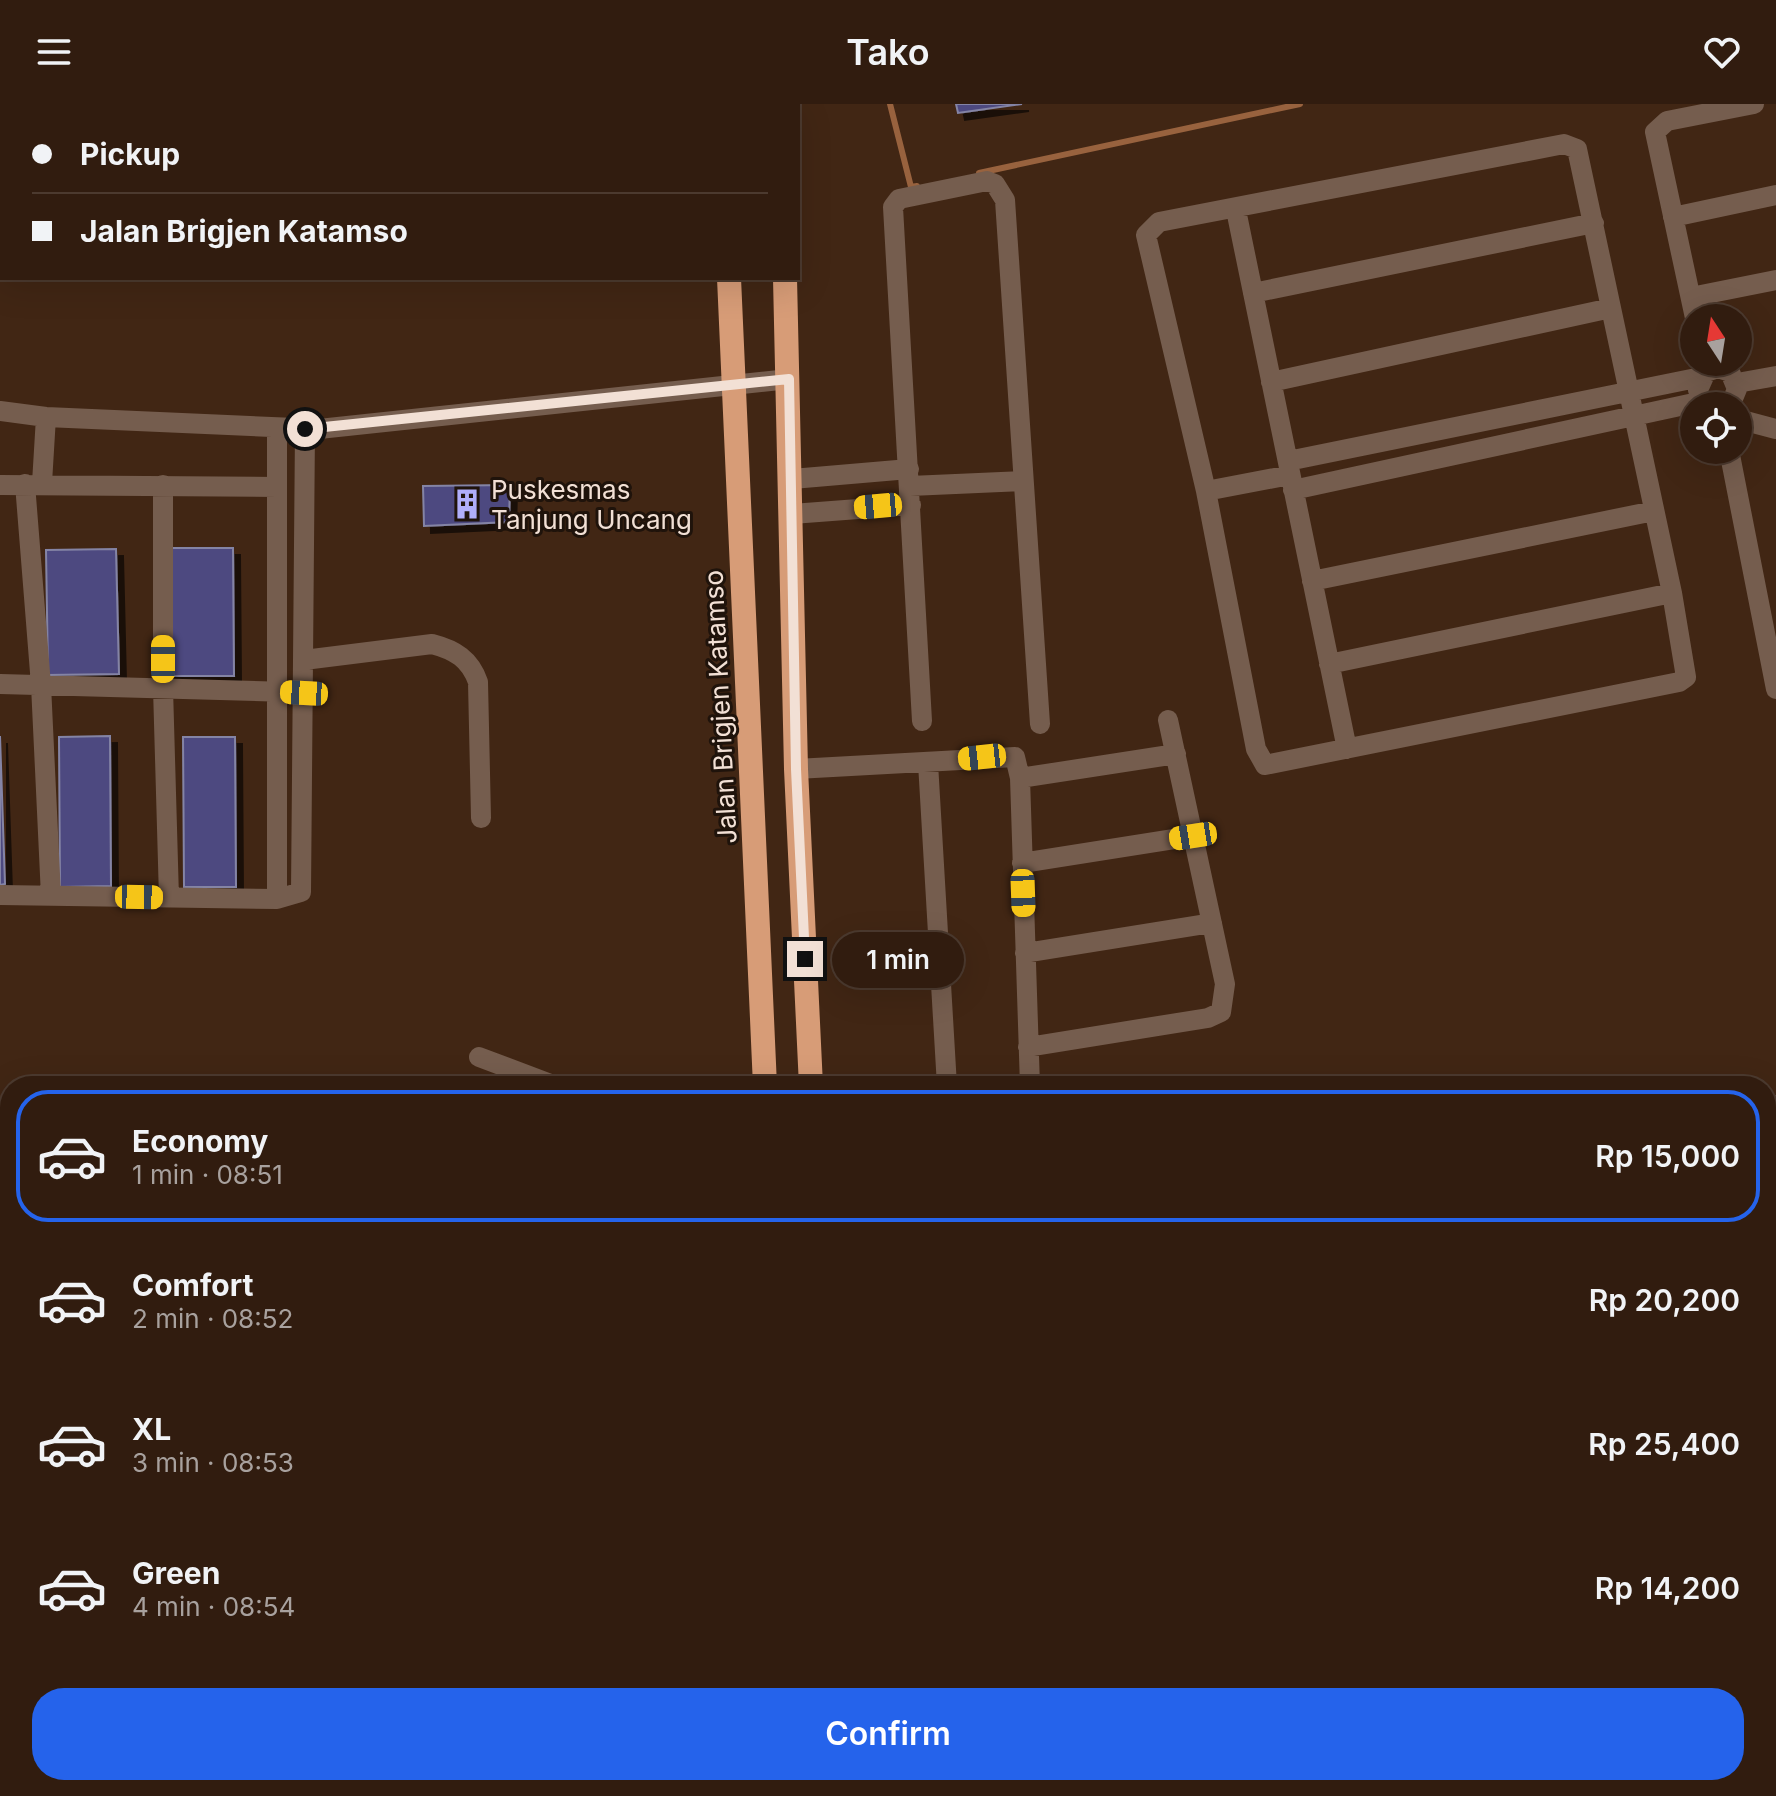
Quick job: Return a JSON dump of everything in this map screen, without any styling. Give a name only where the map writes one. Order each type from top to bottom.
[{"type":"highway","name":"Jalan Brigjen Katamso","points":[[729,280],[765,1076]]},
{"type":"highway","points":[[785,280],[792,479],[796,769],[811,1076]]},
{"type":"street","points":[[1692,304],[1655,139],[1659,125],[1754,104]]},
{"type":"street","points":[[1571,144],[1577,149],[1594,223],[1672,593],[1684,658],[1683,680],[1265,765],[1259,759],[1206,491],[1146,235],[1159,222],[1236,210],[1571,144]]},
{"type":"street","points":[[922,721],[893,207],[899,199],[987,181],[995,184],[1005,200],[1021,481],[1040,724]]},
{"type":"street","points":[[1673,217],[1776,195]]},
{"type":"street","points":[[1236,210],[1347,749]]},
{"type":"street","points":[[1253,293],[1594,223]]},
{"type":"street","points":[[1691,297],[1776,280]]},
{"type":"street","points":[[1271,382],[1611,308]]},
{"type":"street","points":[[1290,475],[1684,376]]},
{"type":"street","points":[[1730,376],[1737,383],[1736,392]]},
{"type":"street","points":[[1737,383],[1776,376]]},
{"type":"street","points":[[0,411],[46,417],[305,429],[789,379]]},
{"type":"street","points":[[1206,491],[1680,408]]},
{"type":"street","points":[[46,417],[34,484],[51,896]]},
{"type":"street","points":[[1752,423],[1776,429]]},
{"type":"street","points":[[0,895],[277,899],[298,896],[301,892],[305,429]]},
{"type":"street","points":[[277,430],[277,899]]},
{"type":"street","points":[[1732,464],[1776,689]]},
{"type":"street","points":[[792,479],[910,487],[1021,481]]},
{"type":"street","points":[[0,485],[277,487]]},
{"type":"street","points":[[163,485],[163,688],[169,898]]},
{"type":"street","points":[[792,514],[910,487]]},
{"type":"street","points":[[1312,581],[1654,511]]},
{"type":"street","points":[[1329,664],[1672,593]]},
{"type":"street","points":[[304,660],[432,644],[450,648],[463,657],[473,667],[478,682],[481,818]]},
{"type":"street","points":[[0,684],[304,693]]},
{"type":"street","points":[[1028,1047],[1208,1018],[1221,1012],[1225,984],[1168,720]]},
{"type":"street","points":[[796,769],[928,763],[1009,754],[1017,761],[1029,1076]]},
{"type":"street","points":[[1020,778],[1176,754]]},
{"type":"street","points":[[928,763],[946,1076]]},
{"type":"street","points":[[1022,863],[1193,836]]},
{"type":"street","points":[[1025,953],[1212,923]]},
{"type":"street","points":[[479,1057],[529,1076]]},
{"type":"building","points":[[956,104],[1022,104],[958,113]]},
{"type":"building","name":"Puskesmas Tanjung Uncang","points":[[510,485],[509,522],[424,526],[423,486]]},
{"type":"building","points":[[167,548],[233,548],[234,676],[168,676]]},
{"type":"building","points":[[116,549],[119,674],[48,675],[46,550]]},
{"type":"building","points":[[0,736],[5,884],[0,885]]},
{"type":"building","points":[[110,736],[111,886],[60,887],[59,737]]},
{"type":"building","points":[[183,737],[235,737],[236,887],[184,887]]},
{"type":"waterway","points":[[890,104],[911,187],[917,186]]},
{"type":"waterway","points":[[979,173],[1300,104]]},
{"type":"place","name":"Puskesmas Tanjung Uncang","points":[[467,504]]},
{"type":"route","points":[[305,429],[789,379],[796,769],[805,959]]}]
